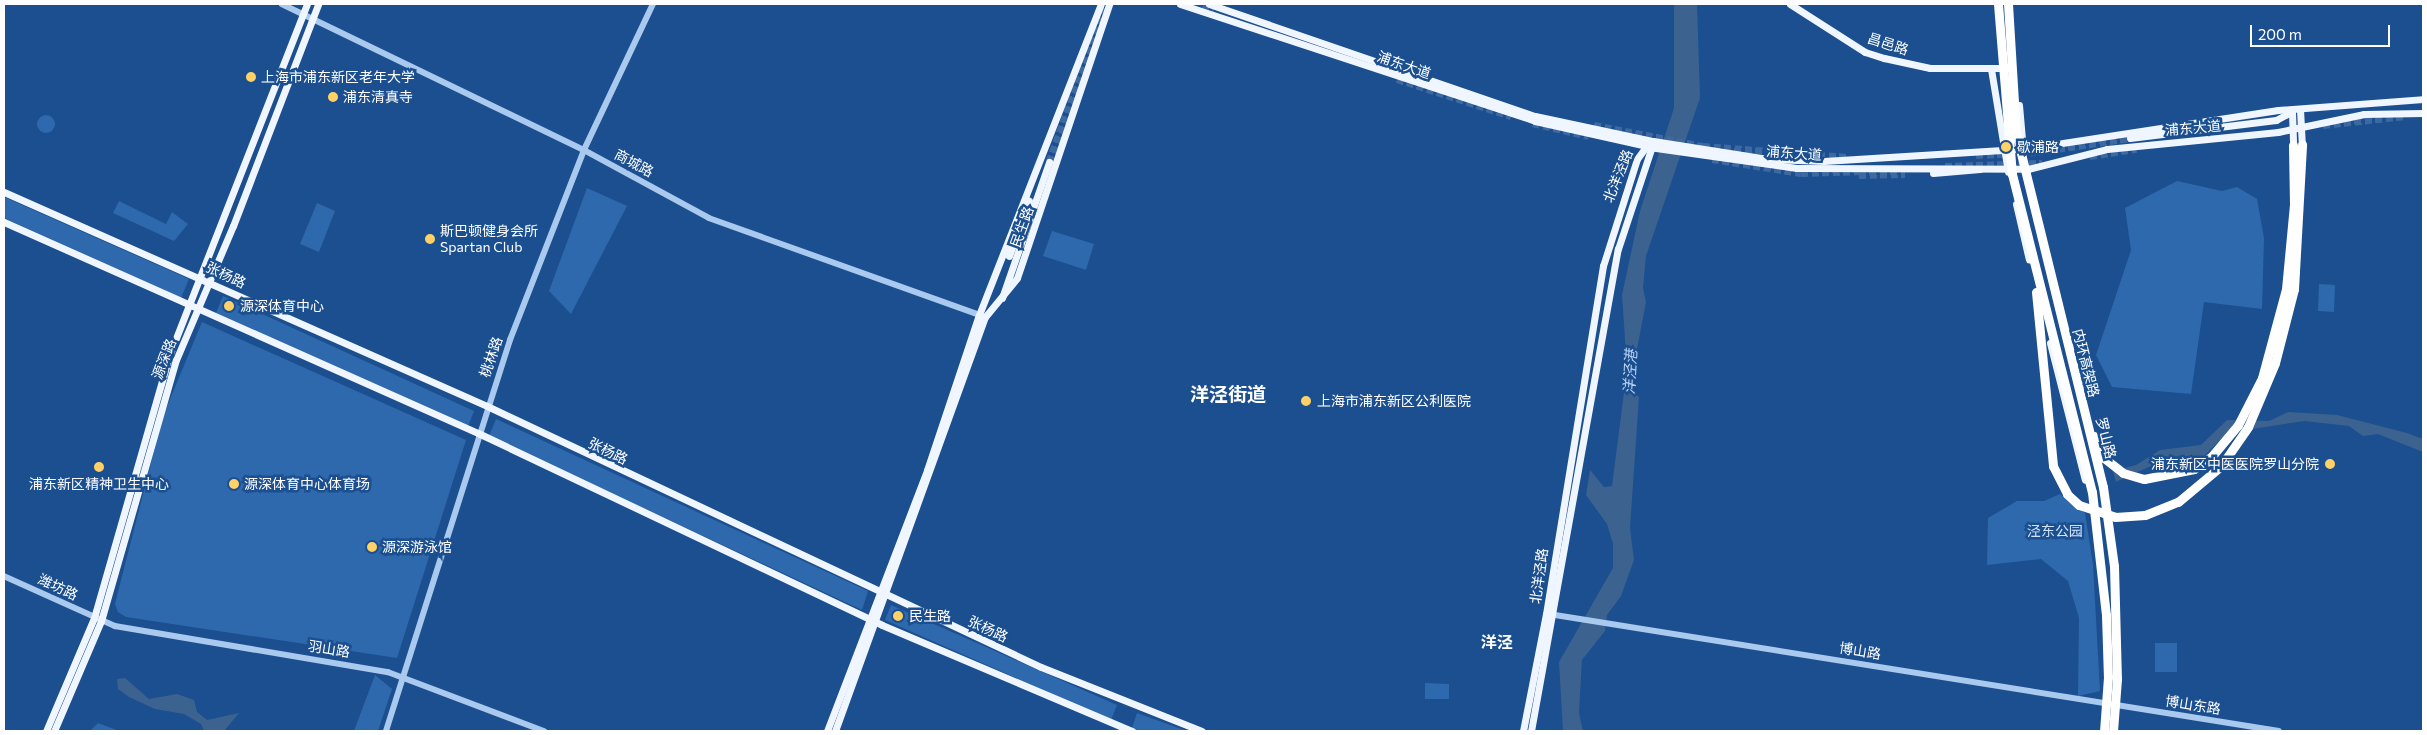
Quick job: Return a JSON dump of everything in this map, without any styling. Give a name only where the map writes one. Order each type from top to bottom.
[{"type":"highway","name":"内环高架路","points":[[1998,4],[2010,171],[2092,492],[2106,616],[2108,677],[2102,731]]},
{"type":"highway","name":"内环高架路","points":[[2008,4],[2016,133],[2102,486],[2114,566],[2118,679],[2115,731]]},
{"type":"highway","points":[[2010,171],[2041,320],[2053,466],[2067,494],[2080,505],[2115,517],[2163,509],[2192,493],[2222,466],[2248,427],[2275,363],[2294,289],[2298,204],[2298,145]]},
{"type":"highway","points":[[2085,418],[2104,458],[2123,473],[2144,479],[2169,476],[2194,469],[2212,456],[2238,425],[2262,378],[2276,334],[2286,289],[2298,204]]},
{"type":"main road","name":"源深路","points":[[46,731],[98,620],[143,434],[201,277],[307,4]]},
{"type":"main road","name":"源深路","points":[[54,731],[98,620],[157,414],[197,310],[211,281],[318,4]]},
{"type":"main road","name":"民生路","points":[[827,731],[884,593],[982,316],[1100,4]]},
{"type":"main road","name":"民生路","points":[[982,316],[1000,303],[1016,278],[1057,166],[1062,135],[1108,4]]},
{"type":"main road","name":"浦东大道","points":[[1180,4],[1503,112],[1653,145],[1798,161],[2023,149],[2278,110],[2292,112],[2300,109],[2423,99]]},
{"type":"main road","name":"浦东大道","points":[[1209,4],[1536,116],[1653,145]]},
{"type":"main road","name":"昌邑路","points":[[1790,4],[1865,52],[1930,68],[1990,69],[2016,67]]},
{"type":"main road","name":"罗山路","points":[[2016,67],[2023,149],[2106,486],[2116,565],[2118,707],[2115,731]]},
{"type":"main road","points":[[1990,69],[2002,150],[2010,171],[2089,494],[2100,571],[2102,731]]},
{"type":"main road","points":[[2298,145],[2300,109]]},
{"type":"main road","points":[[2130,138],[2276,120],[2292,112],[2292,128],[2298,145]]},
{"type":"main road","name":"浦东大道","points":[[1691,150],[1797,168],[1988,168],[2010,171],[2028,169],[2107,149],[2300,128],[2364,114],[2423,114]]},
{"type":"main road","name":"北洋泾路","points":[[1523,731],[1546,614],[1603,266],[1613,222],[1653,145]]},
{"type":"main road","name":"北洋泾路","points":[[1532,731],[1555,616],[1618,249],[1653,145]]},
{"type":"main road","points":[[993,288],[1046,161],[1000,303]]},
{"type":"main road","points":[[1906,174],[1988,168]]},
{"type":"main road","name":"张杨路","points":[[4,192],[211,281],[487,406],[1041,667],[1202,731]]},
{"type":"main road","points":[[4,222],[197,310],[478,433],[872,620],[1132,731]]},
{"type":"main road","name":"民生路","points":[[835,731],[872,620]]},
{"type":"street","name":"商城路","points":[[282,4],[584,150],[709,218],[982,316]]},
{"type":"street","name":"桃林路","points":[[386,731],[487,406],[584,150],[653,4]]},
{"type":"street","name":"潍坊路","points":[[4,576],[98,620]]},
{"type":"street","name":"博山路","points":[[1546,614],[2103,704]]},
{"type":"street","name":"羽山路","points":[[98,620],[403,676],[544,731]]},
{"type":"street","name":"博山东路","points":[[2103,704],[2279,731]]},
{"type":"green space","points":[[46,115],[52,118],[55,124],[52,130],[46,133],[40,130],[37,124],[40,118]]},
{"type":"green space","points":[[2177,181],[2222,191],[2237,187],[2257,199],[2264,238],[2262,309],[2204,302],[2191,394],[2112,387],[2096,355],[2131,250],[2125,208]]},
{"type":"green space","points":[[587,188],[627,206],[571,314],[549,291]]},
{"type":"green space","points":[[4,197],[189,279],[181,298],[4,218]]},
{"type":"green space","points":[[119,201],[166,224],[172,212],[188,224],[174,241],[113,213]]},
{"type":"green space","points":[[317,203],[335,211],[319,252],[300,244]]},
{"type":"green space","points":[[1052,231],[1094,244],[1086,270],[1043,256]]},
{"type":"green space","points":[[2319,284],[2335,285],[2334,312],[2318,311]]},
{"type":"green space","points":[[223,296],[474,411],[467,429],[216,313]]},
{"type":"green space","name":"源深体育中心","points":[[202,322],[466,440],[397,658],[126,617],[118,612],[115,604],[163,416]]},
{"type":"green space","points":[[496,419],[868,591],[862,610],[489,436]]},
{"type":"green space","name":"泾东公园","points":[[2060,494],[2085,513],[2093,565],[2100,691],[2078,696],[2079,618],[2068,581],[2041,559],[1987,565],[1988,518],[2017,501],[2044,501]]},
{"type":"green space","points":[[891,605],[1117,705],[1111,720],[885,620]]},
{"type":"green space","points":[[2155,643],[2177,643],[2177,672],[2155,672]]},
{"type":"green space","points":[[375,675],[392,689],[378,731],[354,731]]},
{"type":"green space","points":[[1425,683],[1449,684],[1449,699],[1425,699]]},
{"type":"green space","points":[[1137,713],[1187,731],[1139,731],[1132,728]]},
{"type":"green space","points":[[98,723],[119,731],[90,731]]},
{"type":"water","name":"洋泾港","points":[[1674,4],[1697,4],[1700,98],[1646,256],[1643,288],[1646,302],[1633,370],[1633,392],[1639,397],[1630,528],[1634,560],[1621,596],[1607,615],[1605,631],[1582,660],[1579,713],[1583,731],[1563,731],[1559,662],[1613,568],[1613,544],[1607,524],[1586,495],[1590,470],[1604,487],[1612,486],[1627,369],[1622,295],[1640,211],[1674,108]]},
{"type":"water","points":[[2288,412],[2337,415],[2407,433],[2423,439],[2423,452],[2378,434],[2363,436],[2349,426],[2304,421],[2227,433],[2204,456],[2164,460],[2116,482],[2113,471],[2136,465],[2160,450],[2201,445],[2227,420],[2269,421]]},
{"type":"water","points":[[125,678],[149,699],[177,694],[194,700],[197,712],[207,720],[239,713],[224,731],[204,731],[201,724],[184,714],[155,709],[129,697],[118,689],[117,679]]},
{"type":"tunnel","points":[[1049,162],[1105,4]]},
{"type":"tunnel","points":[[1203,4],[1214,8]]},
{"type":"tunnel","points":[[1397,79],[1511,116]]},
{"type":"tunnel","points":[[2323,125],[2406,116]]},
{"type":"tunnel","points":[[1533,123],[1588,136]]},
{"type":"tunnel","points":[[1594,125],[1703,146],[1848,157]]},
{"type":"tunnel","points":[[1976,155],[2037,152],[2130,138]]},
{"type":"tunnel","points":[[2090,156],[2136,149]]},
{"type":"tunnel","points":[[1712,159],[1801,173],[1865,171]]},
{"type":"tunnel","points":[[1945,166],[2042,163]]},
{"type":"tunnel","points":[[1859,175],[1905,174]]},
{"type":"place","name":"上海市浦东新区老年大学","points":[[251,77]]},
{"type":"place","name":"浦东清真寺","points":[[333,97]]},
{"type":"place","name":"歇浦路","points":[[2006,147]]},
{"type":"place","name":"斯巴顿健身会所 Spartan Club","points":[[430,239]]},
{"type":"place","name":"源深体育中心","points":[[229,306]]},
{"type":"place","name":"上海市浦东新区公利医院","points":[[1306,401]]},
{"type":"place","name":"浦东新区中医医院罗山分院","points":[[2330,464]]},
{"type":"place","name":"浦东新区精神卫生中心","points":[[99,467]]},
{"type":"place","name":"源深体育中心体育场","points":[[234,484]]},
{"type":"place","name":"源深游泳馆","points":[[372,547]]},
{"type":"place","name":"民生路","points":[[898,616]]},
{"type":"district","name":"洋泾街道","points":[[1228,394]]},
{"type":"district","name":"洋泾","points":[[1497,642]]}]
